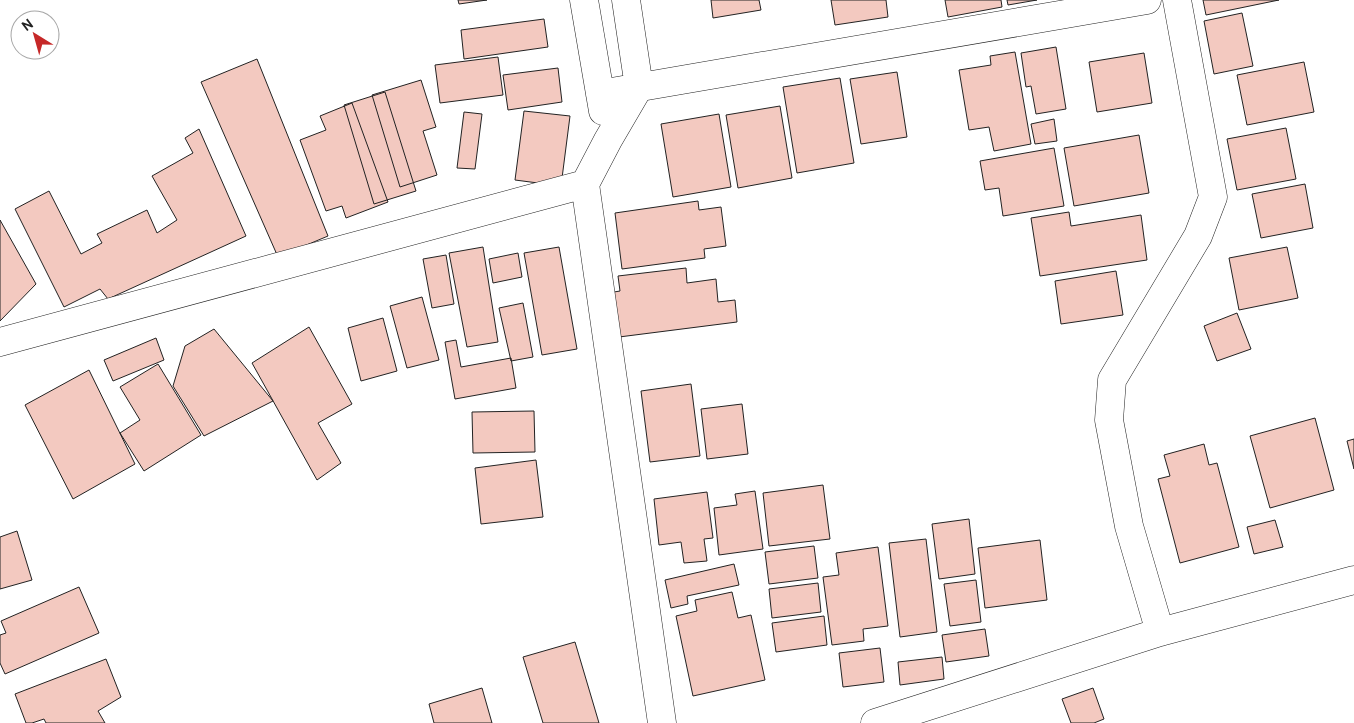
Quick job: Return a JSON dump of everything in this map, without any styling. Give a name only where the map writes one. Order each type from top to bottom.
[{"type":"street","points":[[584,0],[608,140]]},
{"type":"street","points":[[626,0],[639,87],[585,184],[662,723]]},
{"type":"street","points":[[600,94],[1147,0]]},
{"type":"street","points":[[1160,632],[1129,526],[1109,420],[1112,380],[1198,236],[1213,197],[1177,0]]},
{"type":"street","points":[[0,342],[585,184]]},
{"type":"street","points":[[875,723],[1160,632],[1354,580]]},
{"type":"building","points":[[458,0],[487,0],[459,4]]},
{"type":"building","points":[[711,0],[759,0],[761,10],[713,18]]},
{"type":"building","points":[[831,0],[886,0],[888,17],[835,25]]},
{"type":"building","points":[[945,0],[1001,0],[1002,7],[948,17]]},
{"type":"building","points":[[1007,0],[1037,0],[1008,5]]},
{"type":"building","points":[[1203,0],[1279,0],[1206,15]]},
{"type":"building","points":[[1242,13],[1253,66],[1214,74],[1204,21]]},
{"type":"building","points":[[544,19],[548,47],[464,59],[461,30]]},
{"type":"building","points":[[1056,47],[1066,109],[1036,114],[1031,86],[1026,87],[1021,53]]},
{"type":"building","points":[[1015,52],[1031,144],[994,151],[989,127],[969,130],[959,70],[991,65],[990,56]]},
{"type":"building","points":[[1144,53],[1152,103],[1097,112],[1089,62]]},
{"type":"building","points":[[498,57],[503,95],[440,103],[435,65]]},
{"type":"building","points":[[257,59],[328,236],[278,257],[201,82]]},
{"type":"building","points":[[1304,62],[1314,112],[1247,125],[1237,75]]},
{"type":"building","points":[[558,68],[562,102],[508,110],[503,75]]},
{"type":"building","points":[[897,72],[907,137],[861,144],[850,79]]},
{"type":"building","points":[[840,78],[854,163],[797,173],[783,87]]},
{"type":"building","points":[[421,80],[436,127],[423,131],[437,175],[400,187],[372,95]]},
{"type":"building","points":[[385,92],[416,191],[374,204],[344,105]]},
{"type":"building","points":[[352,103],[388,202],[346,218],[342,206],[326,211],[300,140],[326,130],[320,116]]},
{"type":"building","points":[[780,106],[792,178],[738,188],[726,115]]},
{"type":"building","points":[[524,111],[570,116],[561,186],[515,180]]},
{"type":"building","points":[[464,112],[482,114],[475,169],[457,168]]},
{"type":"building","points":[[719,114],[731,187],[673,197],[661,124]]},
{"type":"building","points":[[1054,119],[1057,141],[1035,144],[1031,124]]},
{"type":"building","points":[[1286,128],[1296,179],[1237,190],[1227,139]]},
{"type":"building","points":[[199,129],[246,236],[108,299],[100,289],[64,307],[15,209],[49,191],[81,254],[102,243],[97,234],[147,210],[157,233],[177,220],[152,176],[193,153],[185,138]]},
{"type":"building","points":[[1139,135],[1149,193],[1074,206],[1064,148]]},
{"type":"building","points":[[1054,148],[1064,206],[1003,216],[999,188],[985,190],[980,161]]},
{"type":"building","points":[[1305,184],[1313,228],[1261,238],[1252,194]]},
{"type":"building","points":[[698,201],[699,210],[721,207],[726,246],[704,249],[705,258],[622,269],[615,213]]},
{"type":"building","points":[[1069,212],[1071,226],[1141,215],[1147,260],[1040,276],[1031,218]]},
{"type":"building","points":[[0,220],[36,284],[0,321]]},
{"type":"building","points":[[483,247],[498,342],[467,347],[449,253]]},
{"type":"building","points":[[559,247],[577,349],[542,355],[524,253]]},
{"type":"building","points":[[1287,247],[1298,298],[1239,310],[1229,258]]},
{"type":"building","points":[[518,253],[522,277],[493,283],[489,259]]},
{"type":"building","points":[[446,255],[454,304],[432,308],[423,259]]},
{"type":"building","points":[[686,268],[687,283],[716,279],[718,302],[735,300],[737,322],[619,337],[614,292],[620,291],[618,276]]},
{"type":"building","points":[[1116,271],[1123,315],[1061,324],[1055,281]]},
{"type":"building","points":[[422,297],[439,360],[407,368],[390,306]]},
{"type":"building","points":[[523,303],[533,357],[511,361],[499,308]]},
{"type":"building","points":[[1237,313],[1251,349],[1217,361],[1204,326]]},
{"type":"building","points":[[383,318],[397,371],[361,381],[348,328]]},
{"type":"building","points":[[309,327],[352,404],[318,423],[341,463],[317,480],[252,363]]},
{"type":"building","points":[[214,329],[273,401],[204,436],[173,386],[185,346]]},
{"type":"building","points":[[156,338],[164,360],[113,381],[104,360]]},
{"type":"building","points":[[456,340],[461,367],[511,358],[516,388],[455,399],[445,342]]},
{"type":"building","points":[[158,364],[201,435],[144,471],[120,433],[140,420],[120,387]]},
{"type":"building","points":[[89,370],[135,464],[73,499],[25,405]]},
{"type":"building","points":[[691,384],[700,456],[650,462],[641,391]]},
{"type":"building","points":[[742,404],[748,454],[707,459],[701,409]]},
{"type":"building","points":[[534,411],[535,452],[473,453],[472,412]]},
{"type":"building","points":[[1315,418],[1334,490],[1270,508],[1250,436]]},
{"type":"building","points":[[1354,439],[1354,469],[1347,441]]},
{"type":"building","points":[[1204,444],[1209,465],[1217,463],[1239,547],[1180,563],[1158,479],[1170,476],[1164,455]]},
{"type":"building","points":[[536,460],[543,517],[481,524],[475,468]]},
{"type":"building","points":[[823,485],[830,539],[769,546],[763,493]]},
{"type":"building","points":[[755,491],[763,549],[719,555],[714,508],[737,505],[735,494]]},
{"type":"building","points":[[707,492],[713,538],[704,539],[707,561],[684,563],[681,542],[659,545],[654,499]]},
{"type":"building","points":[[969,519],[975,574],[939,579],[932,524]]},
{"type":"building","points":[[1275,520],[1283,547],[1254,554],[1247,527]]},
{"type":"building","points":[[17,531],[32,580],[0,589],[0,537]]},
{"type":"building","points":[[926,539],[937,632],[900,637],[889,543]]},
{"type":"building","points":[[1040,540],[1047,600],[985,608],[978,548]]},
{"type":"building","points":[[814,546],[818,578],[769,584],[765,552]]},
{"type":"building","points":[[878,547],[888,626],[863,629],[864,641],[832,645],[823,577],[839,575],[836,553]]},
{"type":"building","points":[[734,564],[739,585],[687,596],[688,604],[671,608],[665,580]]},
{"type":"building","points":[[976,580],[981,622],[950,626],[944,584]]},
{"type":"building","points":[[818,583],[821,612],[772,618],[769,589]]},
{"type":"building","points":[[79,587],[99,633],[5,674],[0,663],[0,635],[6,633],[1,621]]},
{"type":"building","points":[[732,592],[738,618],[751,615],[765,680],[693,696],[676,616],[697,611],[695,600]]},
{"type":"building","points":[[824,616],[827,645],[776,652],[772,623]]},
{"type":"building","points":[[985,629],[989,656],[946,662],[942,635]]},
{"type":"building","points":[[575,642],[599,723],[543,723],[523,657]]},
{"type":"building","points":[[880,648],[884,682],[843,687],[839,653]]},
{"type":"building","points":[[942,657],[944,679],[900,685],[898,662]]},
{"type":"building","points":[[106,659],[121,697],[98,711],[105,723],[46,723],[44,719],[26,723],[15,694]]},
{"type":"building","points":[[482,688],[492,723],[434,723],[429,704]]},
{"type":"building","points":[[1093,688],[1104,719],[1094,723],[1071,723],[1062,699]]}]
